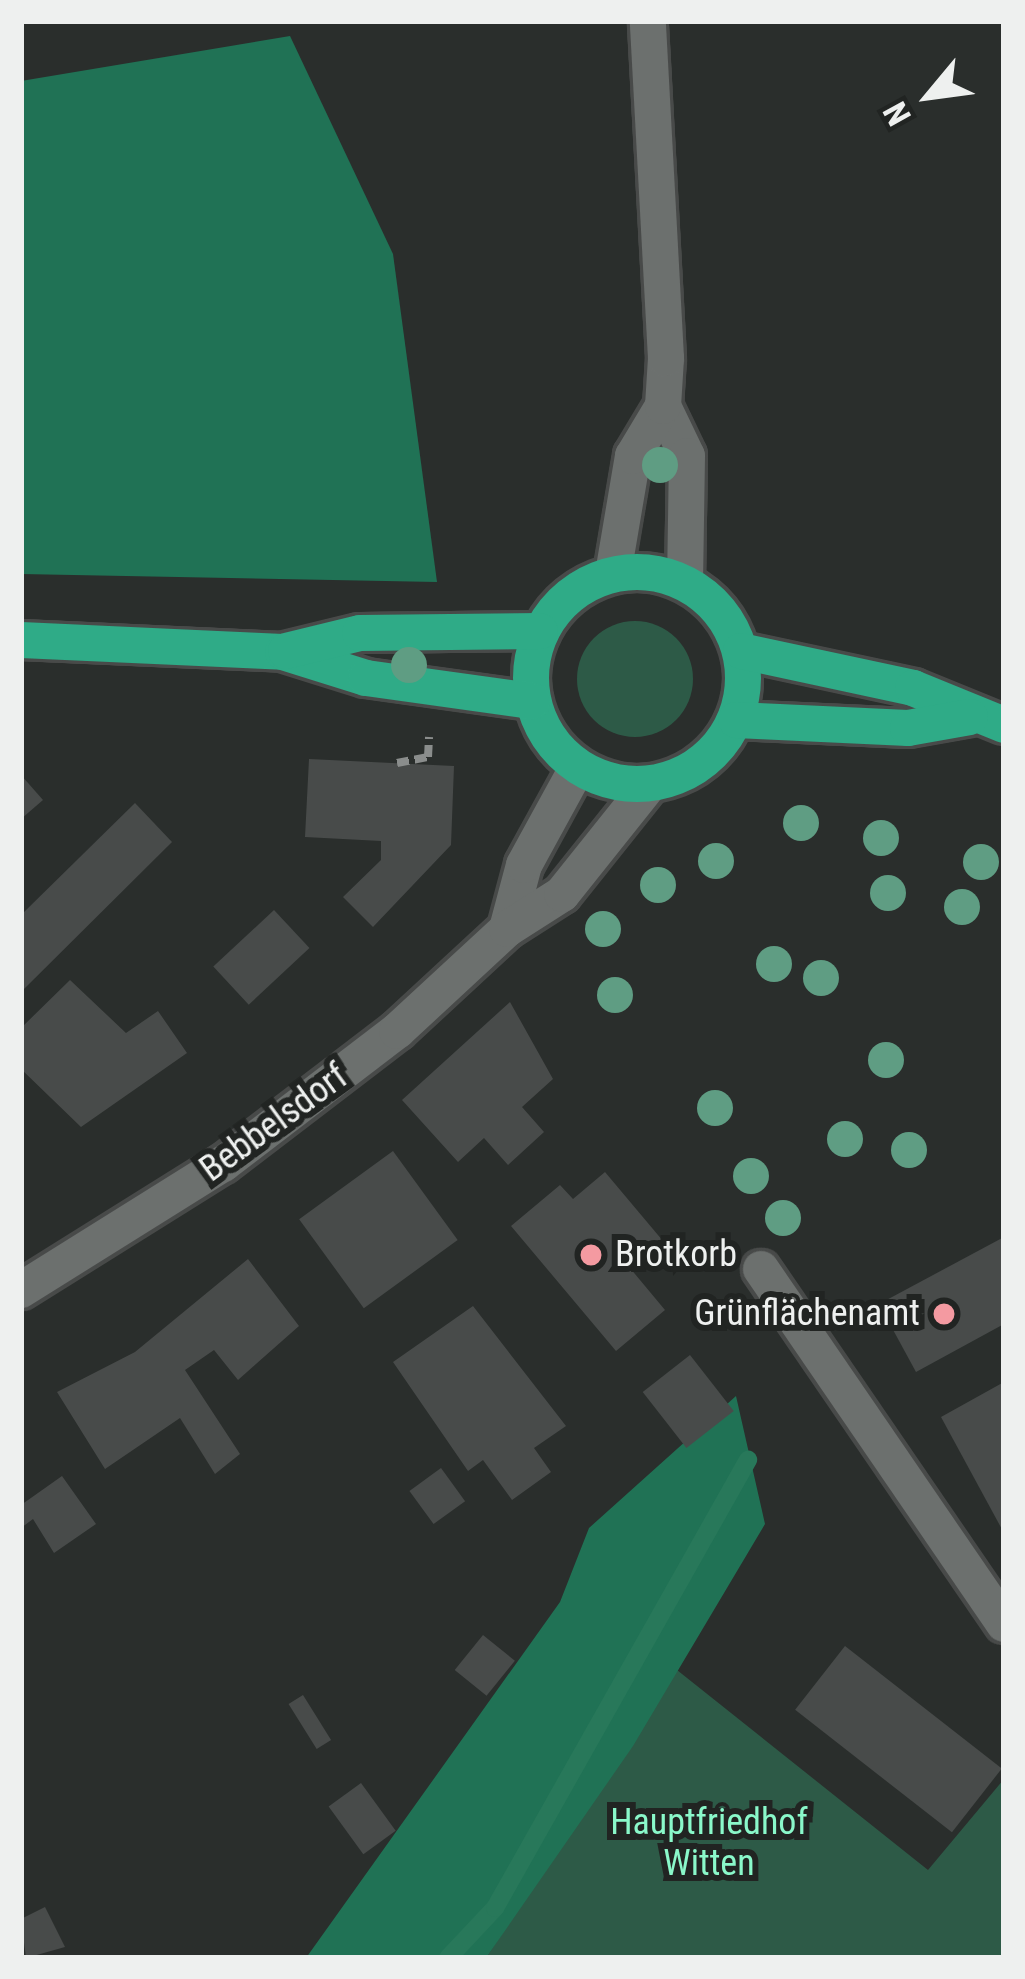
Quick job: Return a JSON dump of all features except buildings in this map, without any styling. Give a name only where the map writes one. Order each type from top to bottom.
[{"type":"main road","points":[[613,574],[685,582],[712,601],[741,651],[736,720],[686,774],[649,785],[577,768],[539,729],[532,701],[540,631],[562,601],[613,574]]},
{"type":"main road","points":[[283,652],[360,632],[540,631]]},
{"type":"main road","points":[[21,640],[283,652],[366,678],[532,701]]},
{"type":"main road","points":[[741,651],[913,688],[987,721]]},
{"type":"main road","points":[[736,720],[908,728],[987,721]]},
{"type":"street","points":[[648,21],[663,406],[687,456],[685,582]]},
{"type":"street","points":[[613,574],[633,456],[663,406]]},
{"type":"street","points":[[507,929],[524,865],[577,768]]},
{"type":"street","name":"Bebbelsdorf","points":[[28,1273],[223,1164],[397,1031],[507,929],[562,894],[649,785]]},
{"type":"street","points":[[761,1269],[1004,1624]]},
{"type":"path","points":[[397,763],[428,757],[430,722]]},
{"type":"green space","points":[[290,36],[393,254],[437,582],[21,574],[21,81]]},
{"type":"green space","points":[[635,621],[657,625],[676,638],[689,657],[693,679],[689,701],[676,720],[657,733],[635,737],[613,733],[594,720],[581,701],[577,679],[581,657],[594,638],[613,625]]},
{"type":"green space","points":[[736,1396],[765,1524],[633,1746],[486,1958],[306,1958],[560,1602],[589,1528]]},
{"type":"green space","name":"Hauptfriedhof Witten","points":[[677,1670],[928,1870],[1004,1779],[1004,1958],[486,1958]]},
{"type":"waterway","points":[[448,1958],[495,1908],[748,1460]]},
{"type":"place","name":"Brotkorb","points":[[591,1255]]},
{"type":"place","name":"Grünflächenamt","points":[[944,1314]]}]
